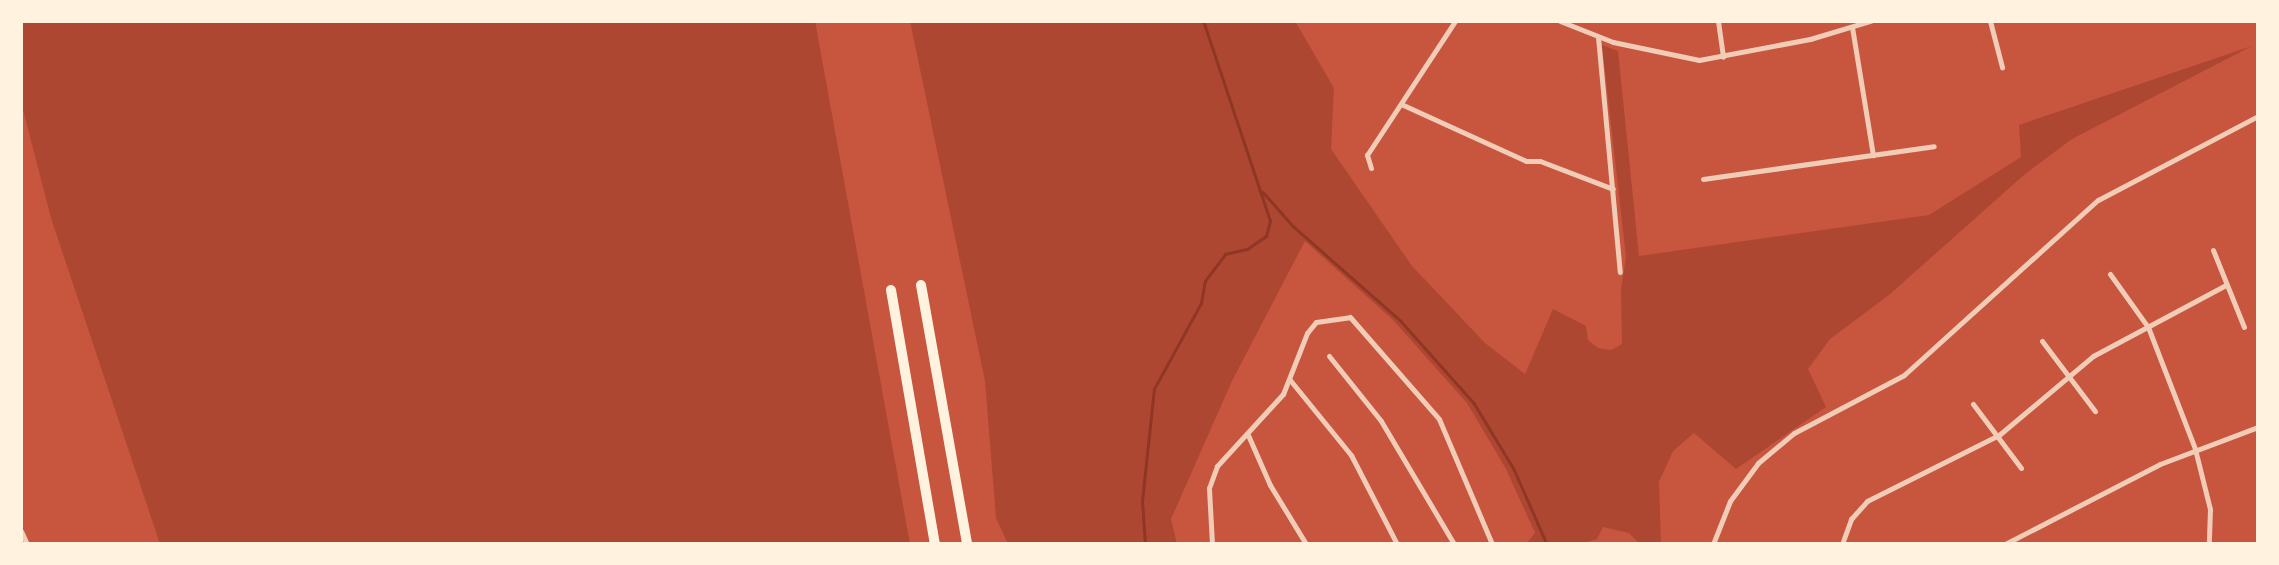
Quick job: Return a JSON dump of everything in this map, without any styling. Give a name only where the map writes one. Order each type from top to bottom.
[{"type":"highway","points":[[920,285],[967,544]]},
{"type":"highway","points":[[891,289],[935,544]]},
{"type":"street","points":[[1371,168],[1367,155],[1455,21]]},
{"type":"street","points":[[1560,21],[1598,37],[1676,57],[1723,57],[1870,21]]},
{"type":"street","points":[[1718,21],[1723,57]]},
{"type":"street","points":[[1990,21],[2002,67]]},
{"type":"street","points":[[1852,27],[1873,155]]},
{"type":"street","points":[[1598,37],[1620,272]]},
{"type":"street","points":[[1401,104],[1526,161],[1540,161],[1613,190]]},
{"type":"street","points":[[1713,544],[1730,501],[1751,472],[1794,433],[1912,369],[2098,200],[2258,116]]},
{"type":"street","points":[[1703,179],[1934,146]]},
{"type":"street","points":[[2213,250],[2224,286],[2244,327]]},
{"type":"street","points":[[2110,274],[2148,327],[2195,449],[2210,509],[2209,544]]},
{"type":"street","points":[[1842,544],[1851,519],[1867,501],[1999,435],[2067,376],[2148,327],[2224,286]]},
{"type":"street","points":[[1212,544],[1209,488],[1217,466],[1248,435],[1290,380],[1307,333],[1316,322],[1350,317],[1439,419],[1492,544]]},
{"type":"street","points":[[2042,341],[2095,411]]},
{"type":"street","points":[[1329,356],[1381,421],[1454,544]]},
{"type":"street","points":[[1290,380],[1351,455],[1397,544]]},
{"type":"street","points":[[1973,404],[1999,435],[2021,468]]},
{"type":"street","points":[[2005,544],[2195,449],[2258,427]]},
{"type":"street","points":[[1248,435],[1270,485],[1306,544]]},
{"type":"street","points":[[21,531],[27,544]]},
{"type":"shaded area","points":[[21,21],[815,21],[910,544],[160,544],[51,218],[21,102]]},
{"type":"shaded area","points":[[910,21],[1295,21],[1334,88],[1331,149],[1412,266],[1485,343],[1525,374],[1553,309],[1586,326],[1588,340],[1598,348],[1611,350],[1622,344],[1621,289],[1626,257],[1602,45],[1618,51],[1639,256],[1929,215],[2021,157],[2019,125],[2252,46],[2072,139],[2025,174],[1889,295],[1830,339],[1808,369],[1826,407],[1736,469],[1694,433],[1673,451],[1659,482],[1661,544],[1640,544],[1629,533],[1603,527],[1597,539],[1581,544],[1526,544],[1535,533],[1506,469],[1467,403],[1393,320],[1305,241],[1232,381],[1171,519],[1177,544],[1008,544],[996,518],[985,381]]},
{"type":"waterway","points":[[1145,544],[1142,501],[1154,389],[1201,303],[1205,281],[1225,254],[1247,249],[1266,236],[1270,221],[1203,21]]},
{"type":"waterway","points":[[1263,192],[1293,226],[1401,321],[1474,403],[1514,469],[1547,544]]}]
